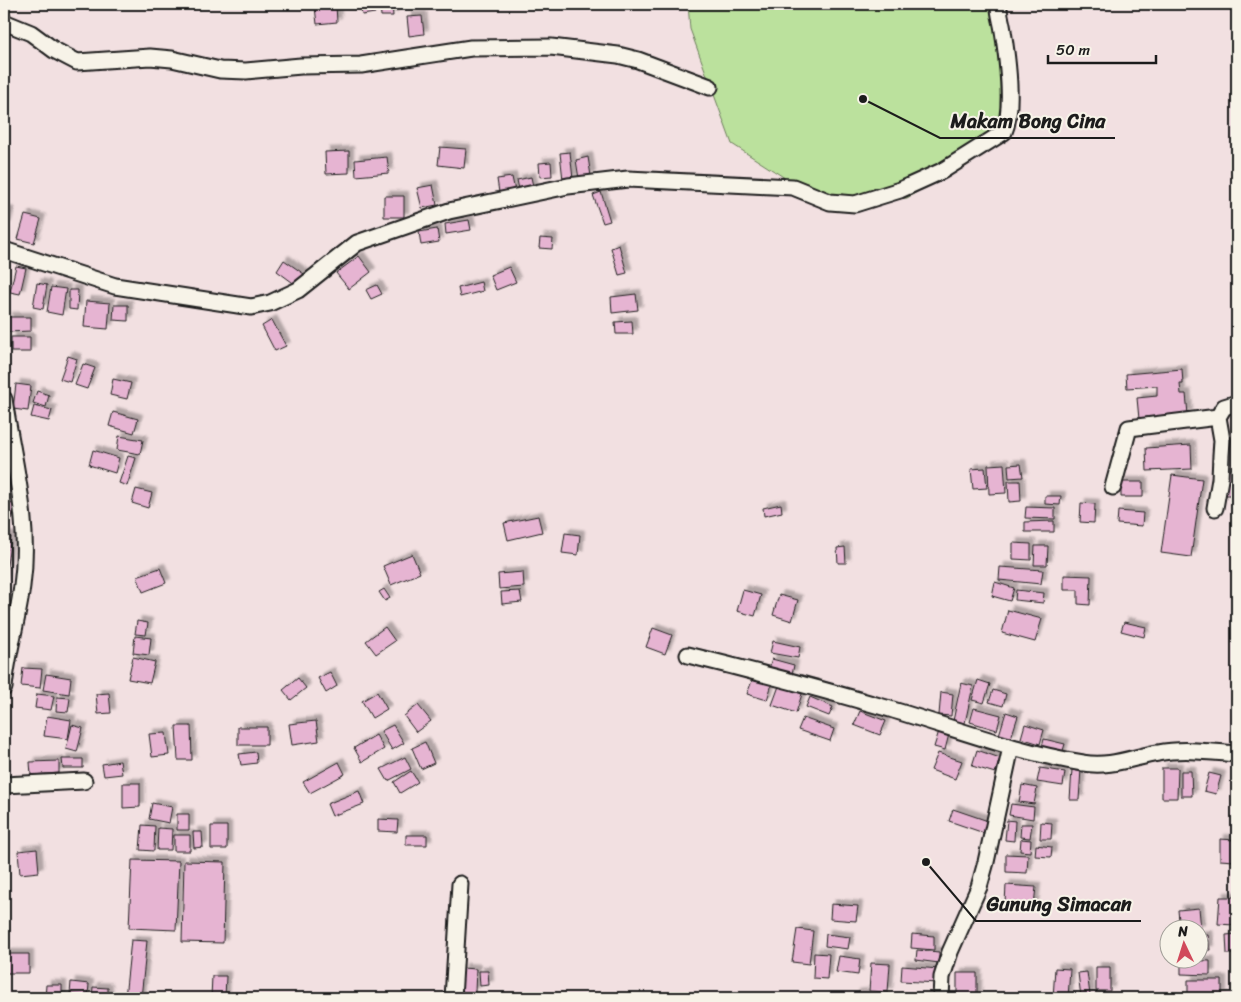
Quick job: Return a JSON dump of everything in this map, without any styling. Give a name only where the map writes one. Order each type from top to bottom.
[{"type":"street","points":[[4,250],[115,286],[251,307],[270,303],[298,290],[356,243],[449,211],[568,186],[628,179],[792,187],[830,202],[855,204],[900,190],[942,171],[1004,132],[1008,123],[1009,101],[1000,4]]},
{"type":"street","points":[[4,22],[31,33],[54,50],[77,62],[150,57],[172,59],[220,70],[246,70],[302,66],[361,65],[471,48],[551,47],[618,55],[638,60],[710,87]]},
{"type":"street","points":[[4,399],[20,488],[23,515],[24,562],[22,586],[5,672],[4,688]]},
{"type":"street","points":[[1215,508],[1220,479],[1222,440],[1218,416],[1224,407],[1237,403]]},
{"type":"street","points":[[1113,487],[1129,428],[1218,416]]},
{"type":"street","points":[[688,655],[768,674],[1011,747],[1084,764],[1100,765],[1171,751],[1192,750],[1237,754]]},
{"type":"street","points":[[941,998],[942,977],[950,952],[981,878],[1011,747]]},
{"type":"street","points":[[4,785],[84,781]]},
{"type":"street","points":[[453,998],[460,884]]},
{"type":"green space","points":[[688,4],[1003,4],[1010,63],[1012,135],[907,198],[827,205],[732,144],[690,29]]},
{"type":"building","points":[[360,4],[373,4],[375,13],[362,15]]},
{"type":"building","points":[[380,4],[392,4],[393,16],[381,16]]},
{"type":"building","points":[[336,5],[337,22],[317,24],[315,7]]},
{"type":"building","points":[[422,16],[424,34],[409,36],[407,17]]},
{"type":"building","points":[[440,147],[466,149],[464,168],[438,165]]},
{"type":"building","points":[[349,151],[349,173],[326,174],[325,152]]},
{"type":"building","points":[[570,152],[573,179],[563,180],[560,153]]},
{"type":"building","points":[[387,157],[389,173],[356,176],[355,160]]},
{"type":"building","points":[[588,157],[591,176],[579,179],[576,160]]},
{"type":"building","points":[[551,162],[552,176],[540,177],[539,163]]},
{"type":"building","points":[[512,177],[516,196],[500,199],[497,179]]},
{"type":"building","points":[[531,177],[534,191],[520,194],[517,180]]},
{"type":"building","points":[[433,185],[437,205],[422,208],[417,188]]},
{"type":"building","points":[[601,192],[610,221],[603,223],[593,195]]},
{"type":"building","points":[[384,196],[404,196],[404,217],[384,217]]},
{"type":"building","points":[[4,211],[10,212],[6,227],[4,226]]},
{"type":"building","points":[[25,215],[41,219],[34,243],[18,239]]},
{"type":"building","points":[[469,220],[471,230],[446,234],[445,224]]},
{"type":"building","points":[[437,229],[439,242],[421,245],[419,232]]},
{"type":"building","points":[[540,238],[553,239],[552,249],[539,248]]},
{"type":"building","points":[[619,245],[627,273],[619,275],[611,248]]},
{"type":"building","points":[[359,256],[371,272],[349,289],[336,273]]},
{"type":"building","points":[[284,260],[304,274],[296,285],[277,271]]},
{"type":"building","points":[[16,266],[26,268],[20,294],[10,292]]},
{"type":"building","points":[[509,267],[516,282],[496,290],[490,275]]},
{"type":"building","points":[[481,282],[483,291],[460,297],[458,288]]},
{"type":"building","points":[[37,283],[47,285],[43,309],[33,307]]},
{"type":"building","points":[[377,285],[382,294],[371,299],[366,290]]},
{"type":"building","points":[[51,287],[66,289],[62,315],[47,312]]},
{"type":"building","points":[[69,290],[78,290],[77,310],[69,309]]},
{"type":"building","points":[[636,294],[638,310],[612,313],[611,297]]},
{"type":"building","points":[[86,301],[110,303],[108,329],[84,327]]},
{"type":"building","points":[[114,305],[128,305],[128,321],[113,320]]},
{"type":"building","points":[[8,317],[31,317],[31,331],[8,332]]},
{"type":"building","points":[[272,320],[286,346],[275,351],[262,326]]},
{"type":"building","points":[[632,321],[633,334],[616,334],[615,322]]},
{"type":"building","points":[[11,337],[30,337],[30,352],[11,352]]},
{"type":"building","points":[[68,356],[77,359],[70,382],[60,379]]},
{"type":"building","points":[[83,364],[95,368],[87,389],[75,385]]},
{"type":"building","points":[[1182,369],[1183,384],[1180,384],[1181,394],[1186,394],[1188,414],[1139,419],[1137,398],[1157,396],[1157,386],[1127,388],[1126,374]]},
{"type":"building","points":[[113,379],[131,383],[127,399],[110,395]]},
{"type":"building","points":[[16,384],[31,386],[28,411],[13,409]]},
{"type":"building","points":[[37,391],[49,395],[46,407],[33,403]]},
{"type":"building","points":[[34,406],[52,410],[49,421],[31,417]]},
{"type":"building","points":[[113,412],[138,419],[134,433],[109,426]]},
{"type":"building","points":[[119,436],[143,440],[140,454],[117,450]]},
{"type":"building","points":[[1191,445],[1192,469],[1147,471],[1146,448]]},
{"type":"building","points":[[93,450],[119,458],[115,473],[89,465]]},
{"type":"building","points":[[128,456],[136,458],[127,486],[119,483]]},
{"type":"building","points":[[1004,464],[1006,493],[989,494],[988,465]]},
{"type":"building","points":[[1021,464],[1023,477],[1009,478],[1008,465]]},
{"type":"building","points":[[985,468],[987,488],[973,489],[971,469]]},
{"type":"building","points":[[1225,470],[1237,470],[1237,495],[1225,495]]},
{"type":"building","points":[[1172,475],[1202,479],[1191,557],[1161,553]]},
{"type":"building","points":[[1008,481],[1020,481],[1021,501],[1009,502]]},
{"type":"building","points":[[1121,482],[1143,482],[1143,497],[1121,497]]},
{"type":"building","points":[[136,489],[152,493],[148,508],[132,503]]},
{"type":"building","points":[[1045,496],[1061,496],[1060,505],[1045,504]]},
{"type":"building","points":[[4,503],[14,504],[12,519],[4,518]]},
{"type":"building","points":[[1081,503],[1095,504],[1094,523],[1080,522]]},
{"type":"building","points":[[781,504],[782,512],[764,516],[763,508]]},
{"type":"building","points":[[1026,507],[1055,508],[1055,519],[1025,518]]},
{"type":"building","points":[[1118,511],[1143,513],[1142,526],[1117,524]]},
{"type":"building","points":[[538,516],[542,532],[508,540],[504,523]]},
{"type":"building","points":[[1054,521],[1054,532],[1025,532],[1025,522]]},
{"type":"building","points":[[565,533],[580,535],[578,555],[562,553]]},
{"type":"building","points":[[4,536],[11,537],[4,586]]},
{"type":"building","points":[[1013,543],[1031,544],[1031,560],[1013,559]]},
{"type":"building","points":[[1035,546],[1048,546],[1047,565],[1034,565]]},
{"type":"building","points":[[845,547],[846,563],[838,563],[837,548]]},
{"type":"building","points":[[412,554],[420,573],[391,585],[383,566]]},
{"type":"building","points":[[1000,567],[1043,570],[1041,584],[999,580]]},
{"type":"building","points":[[160,568],[166,583],[143,592],[137,576]]},
{"type":"building","points":[[523,572],[524,587],[499,589],[498,574]]},
{"type":"building","points":[[1064,575],[1091,576],[1090,605],[1078,604],[1078,590],[1064,590]]},
{"type":"building","points":[[995,582],[1014,588],[1010,601],[992,596]]},
{"type":"building","points":[[384,589],[390,598],[385,601],[379,592]]},
{"type":"building","points":[[743,590],[761,595],[755,616],[737,611]]},
{"type":"building","points":[[1016,590],[1044,593],[1043,603],[1015,600]]},
{"type":"building","points":[[520,591],[522,602],[502,604],[501,592]]},
{"type":"building","points":[[779,595],[798,600],[792,621],[773,615]]},
{"type":"building","points":[[1008,610],[1042,619],[1035,642],[1002,633]]},
{"type":"building","points":[[137,621],[148,623],[146,635],[135,634]]},
{"type":"building","points":[[1124,622],[1146,627],[1144,637],[1121,631]]},
{"type":"building","points":[[385,627],[395,641],[376,654],[366,641]]},
{"type":"building","points":[[653,628],[672,635],[665,654],[646,647]]},
{"type":"building","points":[[135,636],[151,638],[149,655],[133,653]]},
{"type":"building","points":[[773,641],[800,647],[798,658],[770,653]]},
{"type":"building","points":[[133,657],[155,662],[150,683],[128,679]]},
{"type":"building","points":[[772,659],[794,665],[792,675],[769,669]]},
{"type":"building","points":[[23,668],[42,669],[40,688],[21,686]]},
{"type":"building","points":[[330,672],[337,686],[326,693],[318,678]]},
{"type":"building","points":[[46,674],[71,678],[69,694],[43,690]]},
{"type":"building","points":[[298,678],[306,688],[291,700],[283,690]]},
{"type":"building","points":[[753,678],[772,684],[767,700],[747,694]]},
{"type":"building","points":[[978,680],[990,684],[984,703],[972,700]]},
{"type":"building","points":[[961,683],[973,686],[965,723],[953,721]]},
{"type":"building","points":[[779,686],[802,694],[796,713],[772,705]]},
{"type":"building","points":[[993,690],[1006,694],[1003,706],[989,702]]},
{"type":"building","points":[[377,692],[387,709],[372,718],[362,701]]},
{"type":"building","points":[[941,692],[953,694],[951,716],[939,715]]},
{"type":"building","points":[[109,693],[111,713],[98,714],[96,694]]},
{"type":"building","points":[[37,694],[54,696],[51,710],[35,708]]},
{"type":"building","points":[[57,697],[70,698],[68,712],[56,711]]},
{"type":"building","points":[[810,697],[833,707],[829,716],[806,707]]},
{"type":"building","points":[[418,705],[431,721],[416,732],[404,716]]},
{"type":"building","points":[[974,708],[1001,715],[997,730],[970,722]]},
{"type":"building","points":[[860,711],[886,721],[880,735],[854,725]]},
{"type":"building","points":[[1006,712],[1018,716],[1011,738],[999,735]]},
{"type":"building","points":[[47,716],[71,720],[68,739],[44,736]]},
{"type":"building","points":[[803,718],[834,729],[830,741],[798,730]]},
{"type":"building","points":[[316,721],[319,741],[292,745],[289,724]]},
{"type":"building","points":[[1025,724],[1044,730],[1040,744],[1021,738]]},
{"type":"building","points":[[72,725],[83,728],[77,752],[66,749]]},
{"type":"building","points":[[393,725],[404,743],[392,750],[381,731]]},
{"type":"building","points":[[176,726],[191,726],[192,760],[178,760]]},
{"type":"building","points":[[238,727],[267,727],[267,745],[238,745]]},
{"type":"building","points":[[939,731],[949,734],[945,750],[934,747]]},
{"type":"building","points":[[166,733],[169,755],[152,757],[149,734]]},
{"type":"building","points":[[376,735],[384,749],[362,762],[354,748]]},
{"type":"building","points":[[1044,739],[1065,744],[1061,757],[1041,751]]},
{"type":"building","points":[[425,742],[434,763],[421,769],[412,748]]},
{"type":"building","points":[[977,750],[1000,758],[995,773],[972,766]]},
{"type":"building","points":[[256,752],[257,763],[241,765],[239,754]]},
{"type":"building","points":[[938,753],[962,761],[955,779],[931,770]]},
{"type":"building","points":[[405,757],[411,769],[388,781],[381,769]]},
{"type":"building","points":[[62,759],[83,759],[83,768],[63,768]]},
{"type":"building","points":[[59,761],[59,773],[31,775],[30,762]]},
{"type":"building","points":[[120,761],[122,774],[104,776],[102,764]]},
{"type":"building","points":[[339,762],[345,774],[310,793],[303,782]]},
{"type":"building","points":[[1040,768],[1065,772],[1063,786],[1037,782]]},
{"type":"building","points":[[1162,768],[1178,768],[1177,798],[1162,798]]},
{"type":"building","points":[[1072,769],[1081,769],[1079,800],[1070,800]]},
{"type":"building","points":[[411,771],[418,782],[400,793],[394,782]]},
{"type":"building","points":[[1181,771],[1191,771],[1192,796],[1181,796]]},
{"type":"building","points":[[1209,773],[1221,776],[1216,794],[1204,791]]},
{"type":"building","points":[[123,783],[140,783],[140,807],[123,808]]},
{"type":"building","points":[[1022,785],[1037,788],[1034,804],[1019,802]]},
{"type":"building","points":[[359,791],[364,804],[332,816],[327,804]]},
{"type":"building","points":[[152,803],[172,807],[169,823],[149,819]]},
{"type":"building","points":[[1011,804],[1034,807],[1033,819],[1009,815]]},
{"type":"building","points":[[953,809],[991,822],[987,834],[949,821]]},
{"type":"building","points":[[177,814],[189,814],[189,830],[177,830]]},
{"type":"building","points":[[378,819],[398,820],[397,832],[378,831]]},
{"type":"building","points":[[1007,820],[1015,821],[1014,841],[1005,840]]},
{"type":"building","points":[[1041,822],[1052,823],[1051,839],[1040,839]]},
{"type":"building","points":[[1021,824],[1032,824],[1030,838],[1020,837]]},
{"type":"building","points":[[142,825],[155,826],[154,851],[140,850]]},
{"type":"building","points":[[211,826],[227,826],[227,849],[211,849]]},
{"type":"building","points":[[158,828],[172,829],[171,850],[157,850]]},
{"type":"building","points":[[193,832],[202,832],[203,847],[194,848]]},
{"type":"building","points":[[174,835],[190,835],[190,851],[174,851]]},
{"type":"building","points":[[406,835],[427,835],[427,845],[406,845]]},
{"type":"building","points":[[1021,839],[1031,840],[1030,852],[1020,851]]},
{"type":"building","points":[[1220,839],[1235,840],[1234,861],[1220,860]]},
{"type":"building","points":[[1036,845],[1052,847],[1051,857],[1035,856]]},
{"type":"building","points":[[37,849],[39,872],[20,874],[18,851]]},
{"type":"building","points":[[1006,854],[1028,855],[1027,873],[1006,872]]},
{"type":"building","points":[[132,860],[179,861],[176,930],[129,928]]},
{"type":"building","points":[[184,861],[225,862],[223,943],[182,942]]},
{"type":"building","points":[[1006,885],[1036,887],[1034,905],[1005,903]]},
{"type":"building","points":[[1220,897],[1236,897],[1234,925],[1218,924]]},
{"type":"building","points":[[831,904],[858,906],[856,921],[830,919]]},
{"type":"building","points":[[1199,908],[1200,920],[1179,920],[1178,910]]},
{"type":"building","points":[[797,929],[813,931],[809,964],[792,962]]},
{"type":"building","points":[[826,934],[850,937],[848,949],[825,946]]},
{"type":"building","points":[[912,934],[934,936],[934,950],[911,948]]},
{"type":"building","points":[[1237,934],[1237,954],[1227,954],[1226,935]]},
{"type":"building","points":[[131,940],[147,941],[141,998],[125,998]]},
{"type":"building","points":[[917,950],[939,952],[939,963],[916,960]]},
{"type":"building","points":[[814,953],[829,954],[827,979],[813,978]]},
{"type":"building","points":[[6,954],[29,954],[29,973],[6,973]]},
{"type":"building","points":[[839,956],[860,959],[858,975],[836,972]]},
{"type":"building","points":[[1208,961],[1210,961],[1210,975],[1181,974],[1181,970],[1208,970]]},
{"type":"building","points":[[871,963],[890,964],[888,992],[869,991]]},
{"type":"building","points":[[902,966],[939,969],[938,983],[901,981]]},
{"type":"building","points":[[1096,967],[1110,967],[1110,991],[1096,991]]},
{"type":"building","points":[[462,968],[476,969],[475,992],[461,992]]},
{"type":"building","points":[[1055,968],[1070,969],[1068,998],[1053,998]]},
{"type":"building","points":[[479,971],[488,971],[489,985],[480,986]]},
{"type":"building","points":[[1087,972],[1090,995],[1081,997],[1078,973]]},
{"type":"building","points":[[957,973],[977,973],[977,998],[957,998]]},
{"type":"building","points":[[212,976],[226,976],[225,998],[211,998]]},
{"type":"building","points":[[1188,980],[1222,980],[1222,996],[1188,996]]},
{"type":"building","points":[[71,982],[89,984],[88,996],[70,994]]},
{"type":"building","points":[[46,985],[62,985],[62,998],[45,998]]},
{"type":"building","points":[[93,987],[108,988],[108,998],[92,998]]},
{"type":"building","points":[[865,993],[865,998],[855,998],[855,994]]},
{"type":"place","name":"Makam Bong Cina","points":[[863,99]]},
{"type":"place","name":"Gunung Simacan","points":[[926,862]]}]
